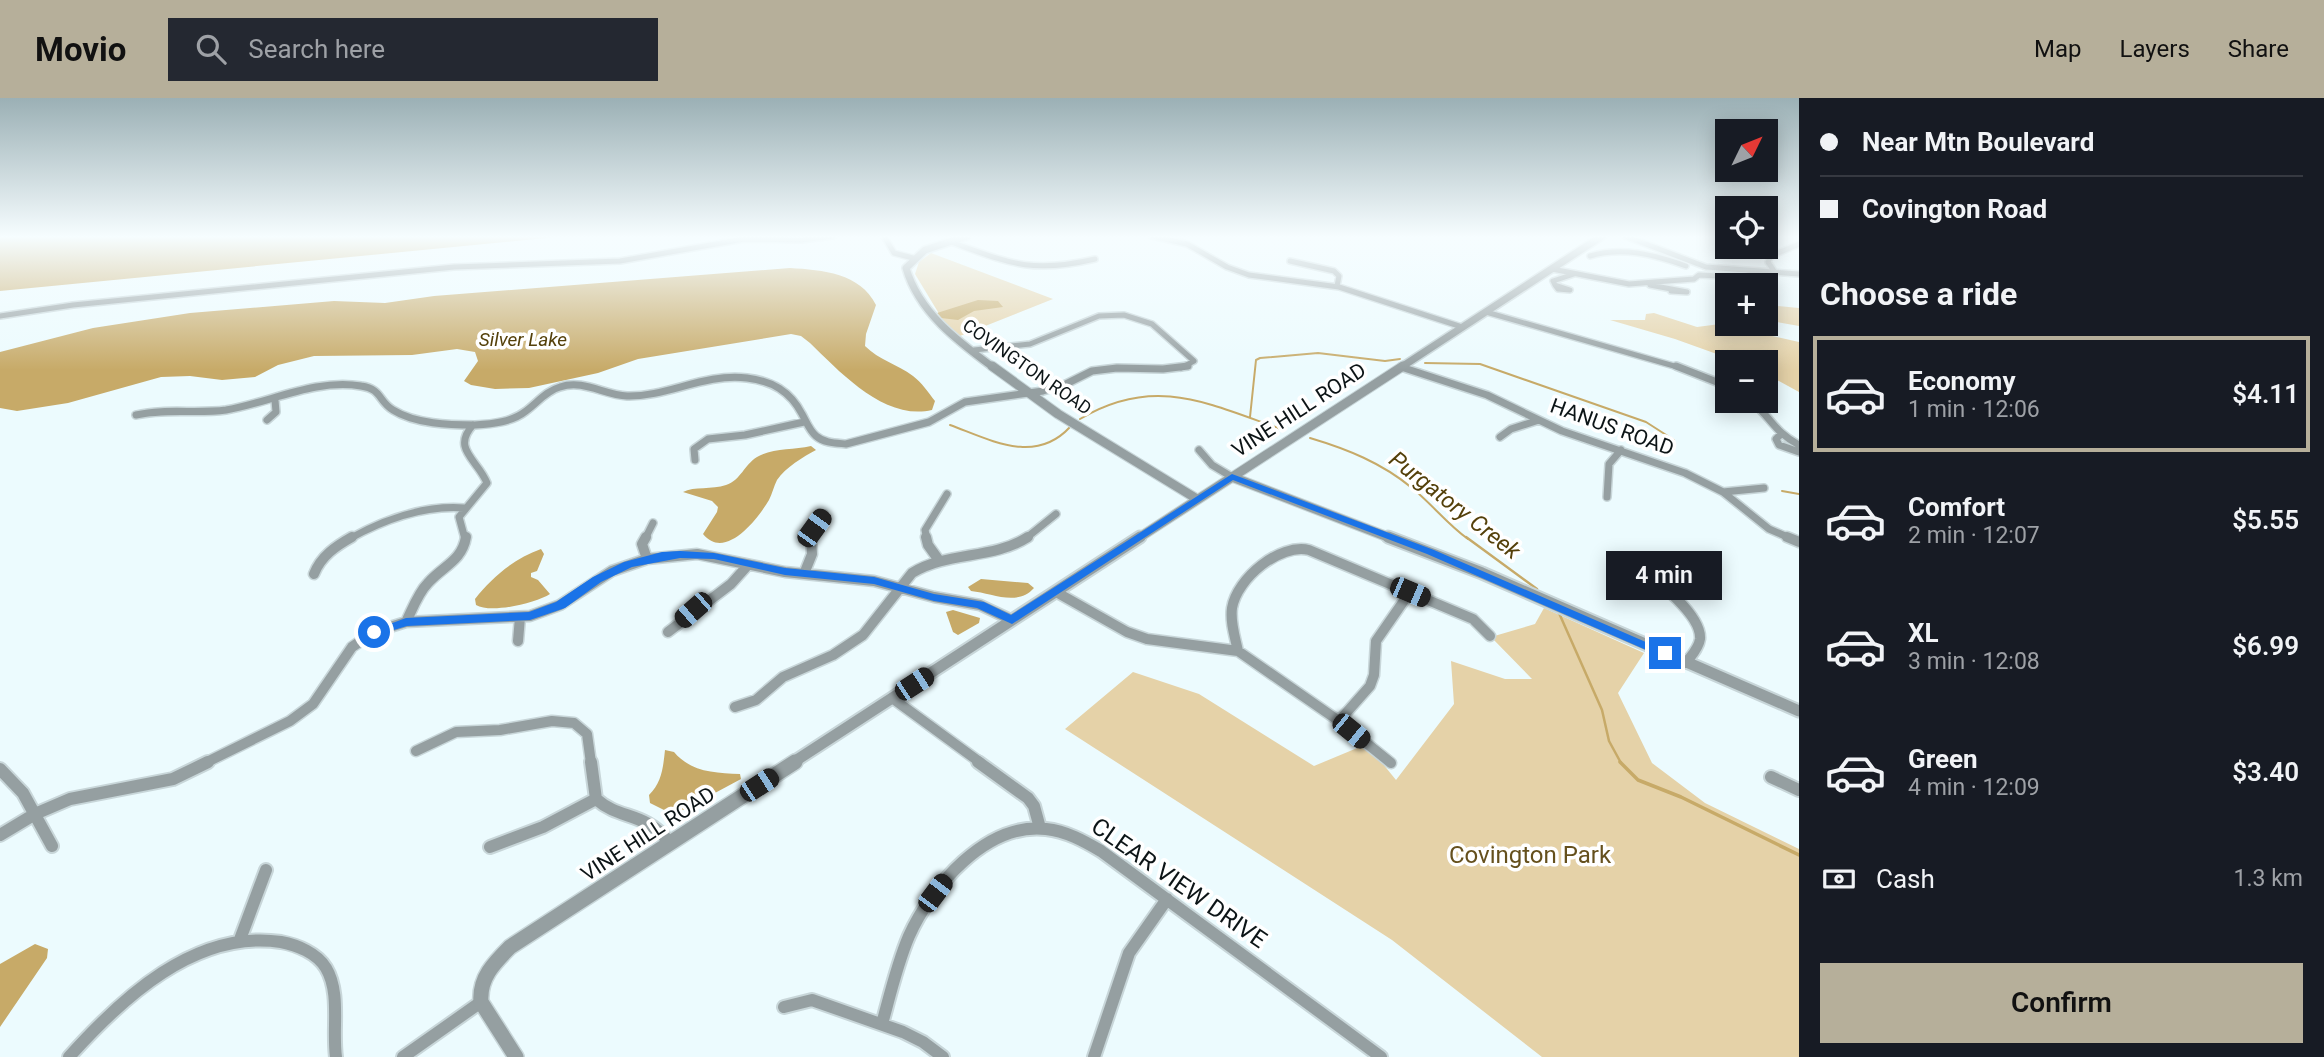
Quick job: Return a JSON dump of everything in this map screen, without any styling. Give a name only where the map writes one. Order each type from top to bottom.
[{"type":"street","points":[[0,316],[73,305],[316,281]]},
{"type":"street","name":"COVINGTON ROAD","points":[[910,281],[942,328],[1058,414],[1197,499]]},
{"type":"street","points":[[1291,281],[1337,286],[1462,327]]},
{"type":"street","points":[[1337,286],[1338,281]]},
{"type":"street","name":"VINE HILL ROAD","points":[[481,1002],[481,985],[486,975],[510,947],[1534,281]]},
{"type":"street","points":[[1555,285],[1556,281]]},
{"type":"street","points":[[1609,281],[1648,284],[1677,281]]},
{"type":"street","points":[[1648,284],[1671,291]]},
{"type":"street","points":[[1486,312],[1680,367],[1715,381]]},
{"type":"street","points":[[136,415],[168,410],[222,410],[275,400],[324,386],[366,386],[378,392],[387,407],[404,415],[473,425],[499,423],[517,417],[546,392],[568,384],[591,385],[609,393],[626,396],[656,393],[702,379],[753,380],[785,392],[812,435],[818,439],[835,444],[855,444],[935,420],[964,402],[1030,393],[1074,381],[1100,369],[1135,367],[1179,370],[1190,367],[1194,361],[1152,324],[1124,315],[1099,316],[1030,344],[974,350]]},
{"type":"street","name":"HANUS ROAD","points":[[1401,367],[1487,395],[1539,420],[1685,473],[1723,492],[1757,521],[1799,542]]},
{"type":"street","points":[[753,380],[763,371]]},
{"type":"street","points":[[267,420],[276,412],[275,400]]},
{"type":"street","points":[[1764,413],[1780,435],[1799,445]]},
{"type":"street","points":[[1500,437],[1517,426],[1539,420]]},
{"type":"street","points":[[695,460],[694,449],[708,439],[745,435],[804,422]]},
{"type":"street","points":[[406,622],[426,584],[464,549],[467,534],[459,517],[464,508],[481,494],[487,483],[461,441],[465,431],[473,425]]},
{"type":"street","points":[[1780,435],[1776,439],[1779,445],[1799,452]]},
{"type":"street","points":[[1199,450],[1212,465],[1232,477],[1482,573],[1799,711]]},
{"type":"street","points":[[1607,497],[1609,464],[1621,450]]},
{"type":"street","points":[[1723,492],[1764,488]]},
{"type":"street","points":[[939,559],[928,545],[925,530],[947,494]]},
{"type":"street","points":[[314,574],[318,561],[332,548],[395,519],[437,507],[464,508]]},
{"type":"street","points":[[804,574],[812,554],[811,534],[824,514]]},
{"type":"street","points":[[735,707],[756,700],[798,668],[849,646],[873,624],[912,573],[939,559],[1008,548],[1034,533],[1056,514]]},
{"type":"street","points":[[647,559],[643,537],[653,523]]},
{"type":"street","points":[[1238,651],[1231,617],[1235,595],[1250,578],[1289,549],[1309,550],[1473,618],[1490,636]]},
{"type":"street","points":[[0,835],[35,814],[70,799],[173,779],[290,721],[313,704],[345,656],[362,639],[387,627],[406,622],[520,617],[561,605],[612,571],[647,559],[697,554],[804,574],[874,581],[934,597],[980,605],[1012,620]]},
{"type":"street","points":[[668,632],[693,610],[733,583],[748,565]]},
{"type":"street","points":[[1640,570],[1653,576],[1690,616],[1699,631],[1698,644],[1686,663]]},
{"type":"street","points":[[1056,592],[1134,635],[1238,651],[1339,722],[1391,763]]},
{"type":"street","points":[[1339,722],[1370,686],[1374,675],[1377,641],[1410,592]]},
{"type":"street","points":[[518,641],[520,617]]},
{"type":"street","points":[[892,698],[1028,798],[1034,806],[1040,828]]},
{"type":"street","points":[[415,751],[456,732],[500,730],[552,721],[574,723],[587,734],[596,799],[606,808],[640,817],[670,842]]},
{"type":"street","points":[[0,769],[23,793],[52,846]]},
{"type":"street","points":[[1771,777],[1799,790]]},
{"type":"street","points":[[490,847],[552,823],[596,799]]},
{"type":"street","name":"CLEAR VIEW DRIVE","points":[[882,1024],[910,935],[945,880],[991,839],[1006,832],[1040,828],[1072,834],[1087,841],[1381,1057]]},
{"type":"street","points":[[239,942],[266,870]]},
{"type":"street","points":[[1094,1057],[1129,953],[1167,899]]},
{"type":"street","points":[[69,1057],[106,1015],[181,963],[239,942],[278,940],[305,948],[323,964],[333,987],[336,1057]]},
{"type":"street","points":[[785,1007],[812,1000],[882,1024],[923,1042],[943,1057]]},
{"type":"street","points":[[403,1057],[481,1002],[516,1057]]},
{"type":"green space","points":[[919,281],[1005,281],[1053,299],[960,336],[944,322]]},
{"type":"green space","points":[[1778,306],[1799,308],[1799,326],[1778,322]]},
{"type":"green space","points":[[1654,313],[1697,327],[1715,325],[1715,336],[1773,336],[1799,342],[1799,392],[1778,381],[1778,350],[1715,350],[1715,353],[1610,320],[1645,320],[1646,314]]},
{"type":"green space","name":"Covington Park","points":[[1544,608],[1644,653],[1618,693],[1652,763],[1705,803],[1799,849],[1799,1057],[1542,1057],[1392,940],[1065,729],[1133,672],[1199,694],[1314,766],[1362,746],[1383,764],[1396,780],[1454,704],[1451,661],[1505,679],[1532,679],[1491,637],[1535,624]]},
{"type":"water","points":[[0,281],[106,281],[0,291]]},
{"type":"water","name":"Silver Lake","points":[[628,281],[851,281],[869,294],[876,305],[866,334],[865,346],[916,379],[935,401],[932,410],[915,412],[881,402],[850,380],[801,336],[791,334],[638,359],[598,373],[529,388],[495,389],[471,385],[464,381],[478,361],[475,352],[457,349],[412,355],[314,356],[278,365],[255,377],[222,380],[190,376],[161,377],[68,403],[17,411],[0,408],[0,352],[93,328],[190,313],[334,301],[385,303],[434,296]]},
{"type":"water","points":[[978,300],[998,301],[1003,307],[974,311],[958,320],[941,318],[937,313]]},
{"type":"water","points":[[811,446],[816,450],[781,475],[764,508],[740,535],[721,543],[712,541],[703,534],[718,507],[712,501],[683,492],[731,483],[753,460],[763,454]]},
{"type":"water","points":[[541,549],[544,554],[537,571],[531,573],[531,577],[538,580],[550,594],[513,606],[492,608],[476,605],[475,599],[496,576],[513,563]]},
{"type":"water","points":[[981,579],[1028,583],[1034,588],[1027,594],[1012,598],[971,591],[968,587]]},
{"type":"water","points":[[953,610],[980,618],[979,623],[958,635],[953,632],[946,612]]},
{"type":"water","points":[[665,750],[674,752],[695,767],[712,772],[740,774],[741,779],[674,815],[650,803],[649,795],[659,780]]},
{"type":"water","points":[[35,944],[48,949],[47,958],[0,1027],[0,964]]},
{"type":"waterway","points":[[1250,417],[1256,360],[1260,358],[1318,353],[1385,361],[1400,359]]},
{"type":"waterway","points":[[1425,363],[1480,364],[1646,422],[1674,440]]},
{"type":"waterway","name":"Purgatory Creek","points":[[1080,419],[1132,398],[1157,396],[1204,403],[1281,429]]},
{"type":"waterway","name":"Purgatory Creek","points":[[950,425],[997,442],[1027,447],[1042,445],[1070,427]]},
{"type":"waterway","name":"Purgatory Creek","points":[[1310,438],[1351,452],[1389,471],[1419,494],[1468,539]]},
{"type":"waterway","points":[[1782,491],[1799,494]]},
{"type":"waterway","name":"Purgatory Creek","points":[[1466,537],[1537,589]]},
{"type":"waterway","name":"Purgatory Creek","points":[[1559,613],[1602,710],[1609,741],[1621,763]]},
{"type":"waterway","name":"Purgatory Creek","points":[[1621,763],[1638,780],[1681,797],[1799,855]]},
{"type":"route","points":[[374,632],[415,621],[530,616],[561,605],[612,571],[647,559],[680,554],[714,556],[785,572],[874,581],[951,601],[991,608],[1012,620],[1232,477],[1482,573],[1665,653]]}]
